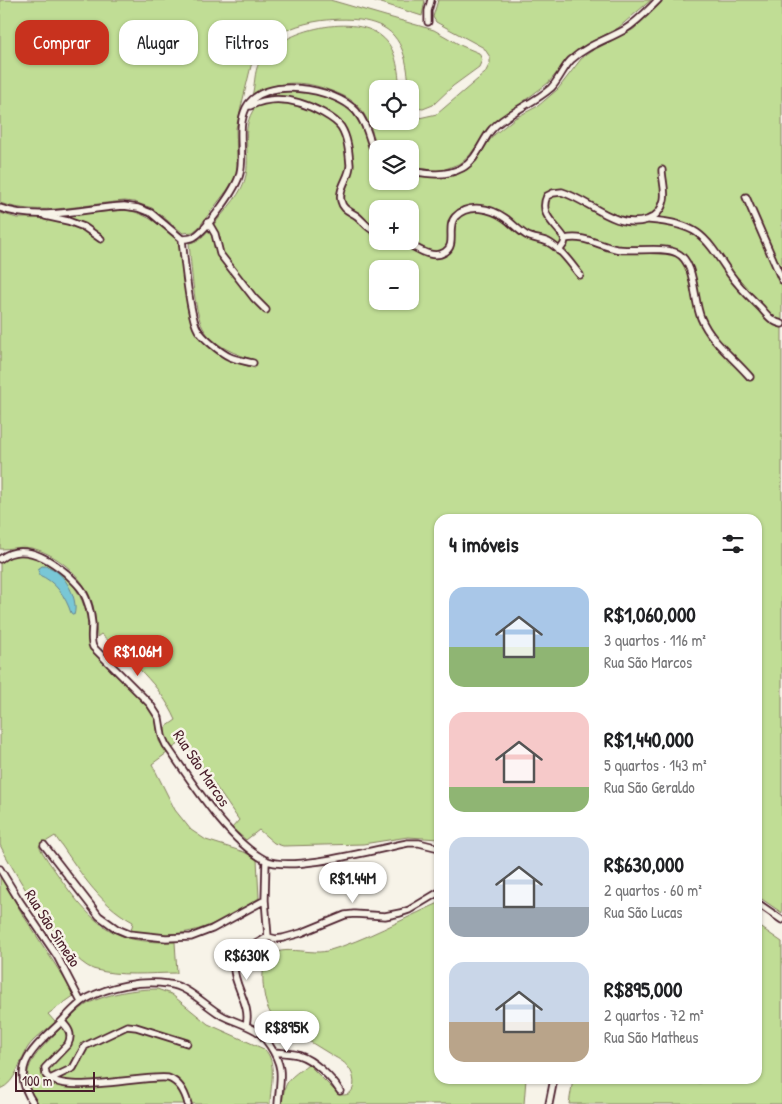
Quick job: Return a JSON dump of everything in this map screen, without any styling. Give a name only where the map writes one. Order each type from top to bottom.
[{"type":"street","points":[[428,22],[431,0]]},
{"type":"street","points":[[419,172],[435,175],[446,174],[463,167],[471,161],[492,130],[500,122],[528,105],[550,88],[558,80],[570,61],[591,46],[624,30],[658,0]]},
{"type":"street","points":[[40,215],[111,206],[138,208],[151,213],[182,238],[193,238],[224,203],[235,187],[241,165],[240,136],[246,108],[254,99],[263,94],[289,87],[315,90],[345,102],[355,110],[364,124],[370,140]]},
{"type":"street","points":[[246,108],[267,100],[296,102],[319,111],[339,124],[347,142],[350,166],[350,171],[340,194],[341,203],[344,208],[369,228]]},
{"type":"street","points":[[646,220],[658,213],[664,200],[662,170]]},
{"type":"street","points":[[565,239],[546,214],[546,199],[553,193],[568,194],[621,221],[635,222],[646,220],[680,225],[703,236],[746,294],[773,320],[782,324]]},
{"type":"street","points":[[746,197],[782,280]]},
{"type":"street","points":[[0,208],[14,213],[40,215],[68,221],[84,227],[102,239]]},
{"type":"street","points":[[419,250],[428,254],[445,252],[450,246],[451,225],[455,217],[466,210],[479,208],[500,214],[526,235],[548,242],[559,250],[580,275]]},
{"type":"street","points":[[208,222],[215,234],[220,254],[254,298],[266,310]]},
{"type":"street","points":[[565,239],[580,237],[617,249],[670,251],[680,255],[684,258],[691,271],[701,320],[718,343],[750,377]]},
{"type":"street","points":[[182,238],[196,328],[224,353],[236,359],[253,363]]},
{"type":"street","points":[[559,250],[564,244],[565,239]]},
{"type":"street","name":"Rua São Marcos","points":[[0,559],[8,554],[17,552],[36,554],[56,566],[77,584],[82,591],[91,619],[93,647],[150,704],[159,718],[163,740],[227,828],[266,860]]},
{"type":"street","points":[[268,937],[265,900],[266,860],[289,863],[311,862],[408,843],[419,843],[434,847]]},
{"type":"street","points":[[44,845],[99,916],[117,929],[129,934],[166,938],[191,937],[212,929],[265,900]]},
{"type":"street","name":"Rua São Simeão","points":[[0,869],[58,956],[81,1002]]},
{"type":"street","points":[[246,1025],[247,1016],[235,976],[234,964],[247,949],[268,937],[276,939],[288,937],[350,914],[380,916],[400,913],[409,910],[434,895]]},
{"type":"street","points":[[762,906],[782,920]]},
{"type":"street","points":[[34,1104],[26,1091],[22,1079],[28,1057],[35,1047],[81,1002],[115,988],[150,983],[169,984],[185,990],[214,1011],[257,1031],[274,1052],[280,1066]]},
{"type":"street","points":[[62,1022],[69,1031],[70,1039],[68,1044],[45,1068],[46,1075],[50,1079],[55,1082],[79,1085],[130,1079],[168,1078],[181,1086],[188,1104]]},
{"type":"street","points":[[50,1079],[73,1068],[82,1050],[88,1044],[127,1026],[187,1043]]},
{"type":"street","points":[[274,1052],[296,1055],[309,1061],[325,1074],[340,1091]]},
{"type":"street","points":[[278,1104],[281,1060],[283,1056],[296,1055]]},
{"type":"street","points":[[549,1104],[553,1084]]},
{"type":"green space","points":[[0,0],[330,0],[434,30],[462,46],[479,53],[482,60],[479,67],[453,86],[433,105],[419,109],[419,80],[409,80],[403,52],[399,43],[391,33],[374,23],[345,19],[329,20],[313,22],[287,30],[287,20],[208,20],[208,65],[252,65],[236,128],[237,166],[235,177],[199,227],[193,232],[183,233],[152,208],[134,202],[125,201],[46,209],[30,209],[0,203]]},
{"type":"green space","points":[[372,0],[425,0],[422,16]]},
{"type":"green space","points":[[438,0],[651,0],[618,28],[575,52],[548,83],[492,125],[469,156],[461,163],[440,171],[419,168],[419,140],[375,140],[371,130],[419,130],[419,118],[437,114],[485,73],[490,63],[490,57],[484,48],[436,22],[433,17]]},
{"type":"green space","points":[[664,0],[782,0],[782,913],[762,899],[762,514],[434,514],[434,839],[408,837],[363,844],[283,846],[274,843],[259,830],[246,840],[232,828],[239,820],[184,741],[171,749],[163,729],[176,720],[162,695],[123,653],[101,634],[97,637],[91,599],[81,582],[67,566],[40,551],[27,547],[0,549],[0,213],[17,218],[29,218],[127,210],[148,218],[161,226],[178,241],[191,319],[201,338],[208,346],[225,357],[255,368],[255,360],[219,345],[203,328],[195,299],[189,243],[197,241],[207,233],[234,200],[244,182],[247,166],[247,128],[253,111],[259,103],[269,96],[294,92],[322,96],[334,101],[354,115],[368,142],[369,190],[419,190],[419,175],[444,178],[465,171],[476,162],[495,134],[515,118],[538,106],[558,89],[581,59],[590,52],[634,29]]},
{"type":"green space","points":[[334,26],[352,26],[368,29],[381,36],[394,53],[399,80],[369,80],[369,125],[359,107],[352,101],[337,93],[309,84],[280,84],[252,96],[258,65],[287,65],[287,40],[298,34]]},
{"type":"green space","points":[[28,554],[49,563],[67,577],[80,596],[84,606],[91,649],[143,700],[151,711],[156,720],[159,741],[167,753],[152,764],[175,810],[191,830],[206,840],[244,852],[257,859],[259,898],[228,917],[199,929],[184,933],[150,934],[131,931],[133,922],[109,905],[89,884],[55,836],[39,846],[73,895],[89,914],[99,922],[120,935],[132,939],[175,942],[177,973],[113,973],[93,969],[81,962],[68,949],[41,914],[0,845],[0,563],[11,556]]},
{"type":"green space","points":[[0,876],[75,995],[48,1014],[55,1022],[31,1043],[14,1076],[6,1086],[0,1089]]},
{"type":"green space","points":[[434,905],[434,1084],[526,1084],[524,1104],[282,1104],[289,1080],[308,1064],[338,1094],[349,1094],[352,1091],[354,1082],[351,1071],[344,1063],[282,1026],[272,1016],[266,1002],[263,986],[263,970],[268,958],[274,953],[282,951],[327,951],[370,935]]},
{"type":"green space","points":[[762,928],[782,942],[782,1104],[569,1104],[572,1084],[762,1084]]},
{"type":"green space","points":[[157,989],[171,994],[208,1024],[264,1049],[271,1060],[272,1067],[270,1104],[38,1104],[28,1082],[30,1065],[41,1049],[72,1016],[89,1003],[114,994]]},
{"type":"water","points":[[42,566],[56,571],[67,584],[74,600],[74,615],[55,585],[39,575],[38,569]]}]
